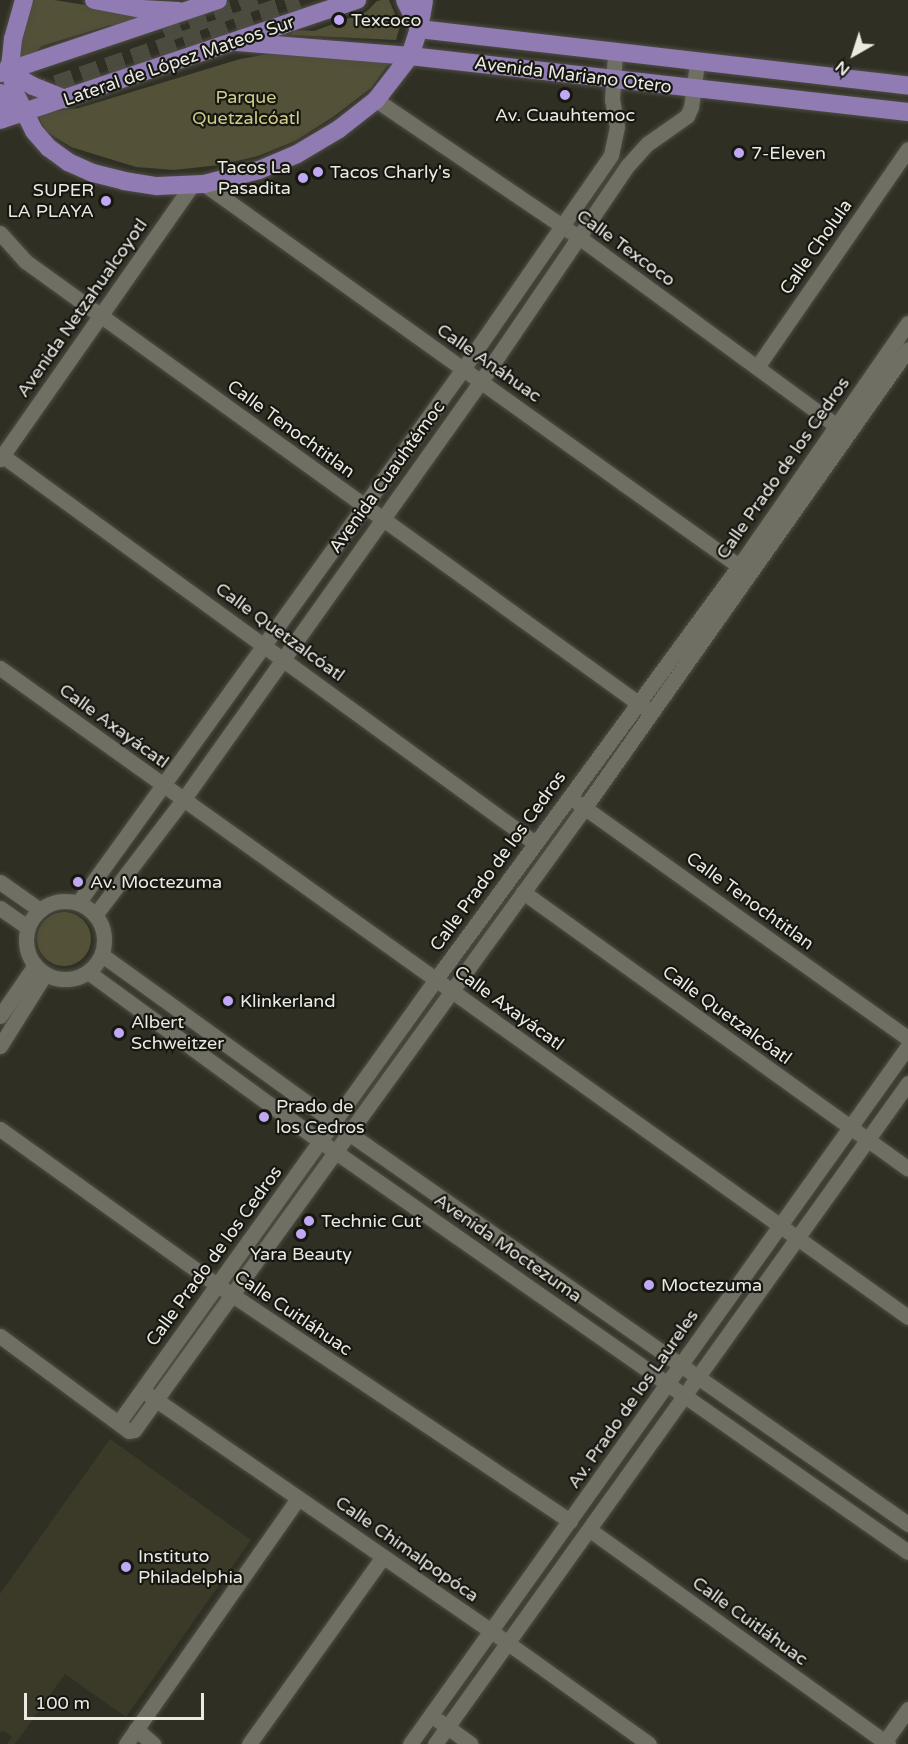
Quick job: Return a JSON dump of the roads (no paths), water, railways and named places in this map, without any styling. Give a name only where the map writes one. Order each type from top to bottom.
[{"type":"main road","points":[[5,71],[24,0]]},
{"type":"main road","points":[[94,0],[141,9],[189,11]]},
{"type":"main road","points":[[5,71],[218,0]]},
{"type":"main road","name":"Lateral de López Mateos Sur","points":[[0,119],[237,42],[357,0]]},
{"type":"main road","points":[[405,0],[419,29]]},
{"type":"main road","points":[[0,48],[5,71],[23,113],[41,140],[68,162],[93,173],[124,182],[157,186],[198,185],[259,170],[297,154],[339,129],[376,100],[410,56],[419,29],[424,0]]},
{"type":"main road","name":"Avenida Mariano Otero","points":[[419,29],[908,87]]},
{"type":"main road","name":"Avenida Mariano Otero","points":[[237,42],[410,56],[908,112]]},
{"type":"main road","points":[[5,71],[64,99]]},
{"type":"main road","points":[[0,93],[4,105],[0,119]]},
{"type":"street","name":"Avenida Cuauhtémoc","points":[[78,903],[463,369],[563,226],[614,146],[617,128],[612,80],[615,54]]},
{"type":"street","name":"Avenida Cuauhtémoc","points":[[95,915],[183,800],[282,657],[481,381],[637,154],[687,116],[694,89],[697,63]]},
{"type":"street","name":"Calle Texcoco","points":[[376,100],[580,238],[843,430]]},
{"type":"street","name":"Calle Cholula","points":[[757,367],[908,148]]},
{"type":"street","name":"Avenida Netzahualcoyotl","points":[[1,456],[176,208],[198,185]]},
{"type":"street","name":"Calle Anáhuac","points":[[198,185],[481,381],[745,570]]},
{"type":"street","points":[[157,186],[173,199],[176,208]]},
{"type":"street","name":"Calle Tenochtitlan","points":[[0,233],[25,261],[652,714]]},
{"type":"street","name":"Calle Prado de los Cedros","points":[[745,570],[638,703],[569,796],[118,1422],[132,1432],[652,714],[745,570],[843,430],[908,323]]},
{"type":"street","name":"Calle Prado de los Cedros","points":[[843,430],[908,349]]},
{"type":"street","name":"Calle Quetzalcóatl","points":[[1,456],[282,657],[535,843]]},
{"type":"street","name":"Calle Axayácatl","points":[[0,668],[908,1317]]},
{"type":"street","name":"Calle Tenochtitlan","points":[[569,796],[908,1038]]},
{"type":"street","points":[[0,882],[40,910]]},
{"type":"street","name":"Calle Quetzalcóatl","points":[[523,892],[908,1169]]},
{"type":"street","points":[[54,902],[78,903],[95,915],[104,934],[102,955],[88,972],[67,980],[40,970],[27,950],[27,927],[40,910],[54,902]]},
{"type":"street","points":[[0,908],[27,927]]},
{"type":"street","name":"Avenida Moctezuma","points":[[102,955],[334,1123],[699,1375],[908,1524]]},
{"type":"street","points":[[0,1016],[40,970]]},
{"type":"street","points":[[0,1046],[40,970]]},
{"type":"street","name":"Avenida Moctezuma","points":[[88,972],[320,1141],[908,1552]]},
{"type":"street","name":"Av. Prado de los Laureles","points":[[410,1744],[908,1046]]},
{"type":"street","points":[[435,1744],[908,1083]]},
{"type":"street","name":"Calle Cuitláhuac","points":[[0,1129],[216,1284],[570,1521]]},
{"type":"street","points":[[0,1336],[118,1422]]},
{"type":"street","name":"Calle Chimalpopóca","points":[[142,1389],[491,1631],[649,1744]]},
{"type":"street","points":[[126,1744],[298,1498]]},
{"type":"street","name":"Calle Cuitláhuac","points":[[590,1530],[885,1743]]},
{"type":"street","points":[[249,1744],[383,1557]]},
{"type":"street","points":[[885,1743],[908,1709]]},
{"type":"street","points":[[430,1716],[471,1744]]},
{"type":"street","points":[[136,1729],[153,1744]]},
{"type":"tunnel","points":[[164,34],[259,0]]},
{"type":"tunnel","points":[[5,102],[299,0]]},
{"type":"place","name":"Texcoco","points":[[339,20]]},
{"type":"place","name":"Av. Cuauhtemoc","points":[[565,95]]},
{"type":"place","name":"7-Eleven","points":[[739,153]]},
{"type":"place","name":"Tacos Charly's","points":[[318,172]]},
{"type":"place","name":"Tacos La Pasadita","points":[[303,178]]},
{"type":"place","name":"SUPER LA PLAYA","points":[[106,201]]},
{"type":"place","name":"Av. Moctezuma","points":[[78,882]]},
{"type":"place","name":"Klinkerland","points":[[228,1001]]},
{"type":"place","name":"Albert Schweitzer","points":[[119,1033]]},
{"type":"place","name":"Prado de los Cedros","points":[[264,1117]]},
{"type":"place","name":"Technic Cut","points":[[309,1221]]},
{"type":"place","name":"Yara Beauty","points":[[301,1234]]},
{"type":"place","name":"Moctezuma","points":[[649,1285]]},
{"type":"place","name":"Instituto Philadelphia","points":[[126,1567]]},
{"type":"park label","name":"Parque Quetzalcóatl","points":[[246,108]]}]
